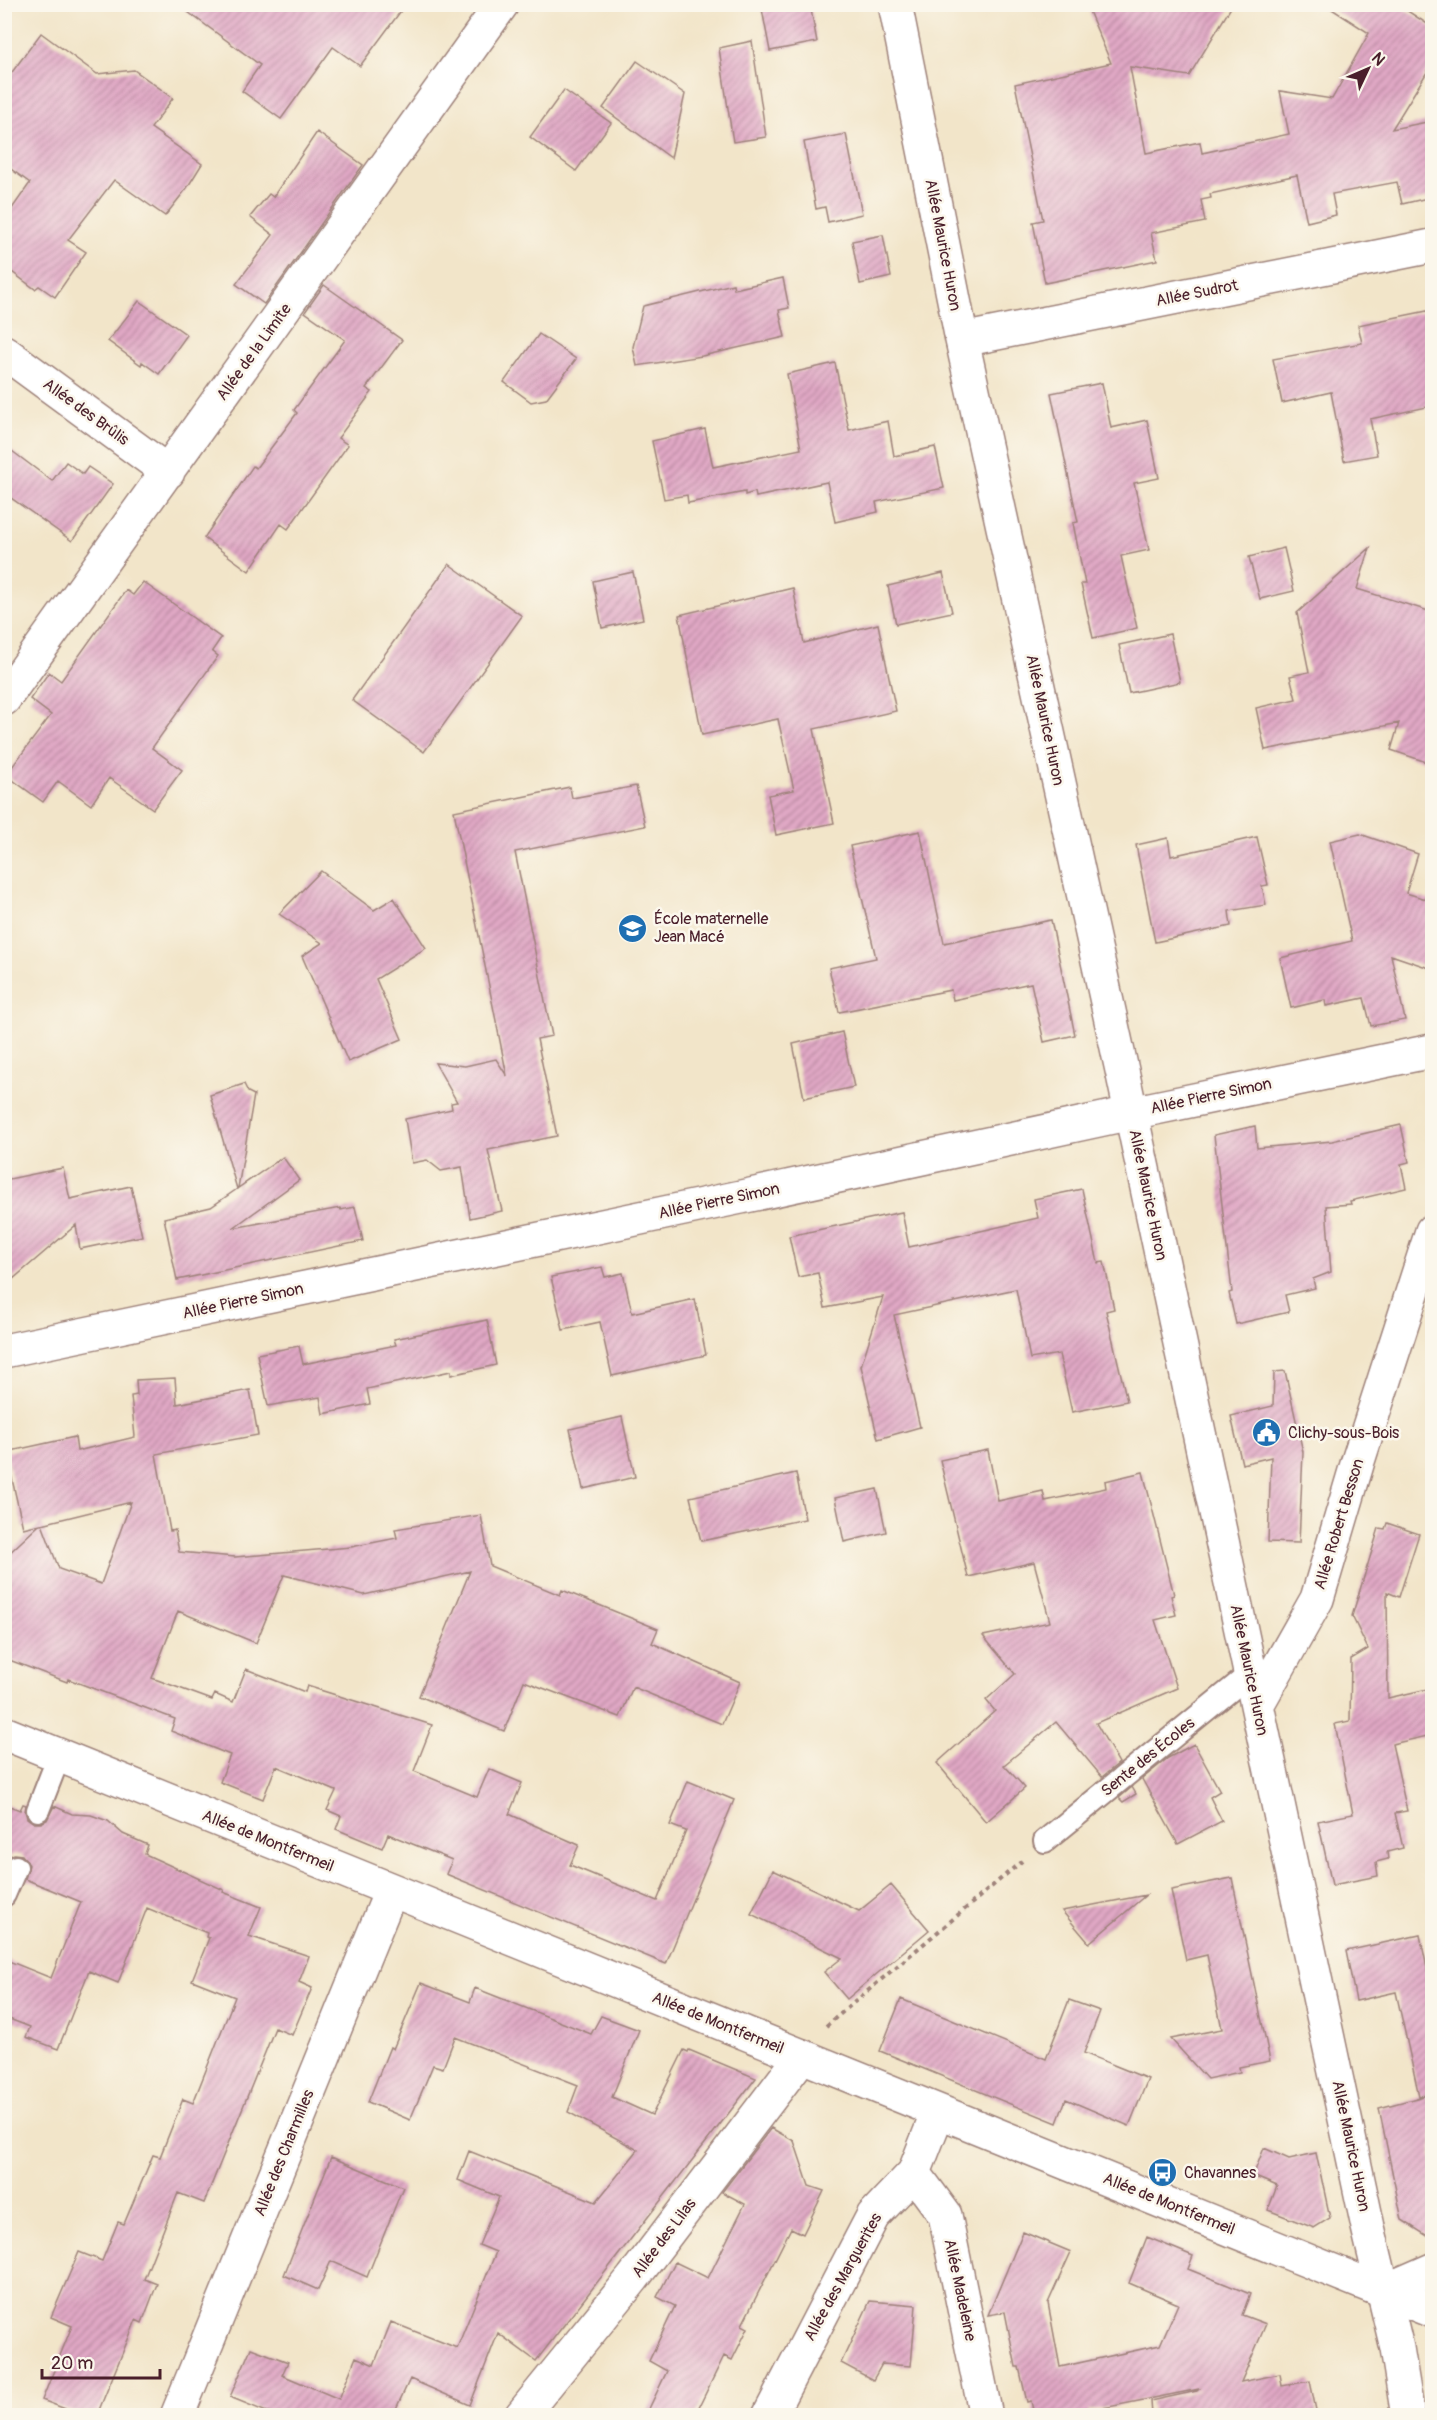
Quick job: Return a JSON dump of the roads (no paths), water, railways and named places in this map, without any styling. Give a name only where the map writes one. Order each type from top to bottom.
[{"type":"street","name":"Allée de la Limite","points":[[4,699],[502,4]]},
{"type":"street","name":"Allée Maurice Huron","points":[[895,4],[962,340],[1131,1113],[1366,2216],[1397,2348],[1405,2400]]},
{"type":"street","name":"Allée Sudrot","points":[[962,340],[1432,246]]},
{"type":"street","name":"Allée des Brûlis","points":[[4,352],[168,472]]},
{"type":"street","name":"Allée Pierre Simon","points":[[4,1351],[1432,1051]]},
{"type":"street","name":"Allée Robert Besson","points":[[1257,1705],[1317,1599],[1358,1461],[1432,1231]]},
{"type":"street","name":"Allée de Montfermeil","points":[[4,1733],[1432,2311]]},
{"type":"street","name":"Allée des Charmilles","points":[[177,2415],[391,1891]]},
{"type":"street","name":"Allée des Lilas","points":[[522,2415],[633,2278],[802,2056]]},
{"type":"street","name":"Allée des Marguerites","points":[[769,2415],[873,2216],[914,2173],[938,2112]]},
{"type":"street","name":"Allée Madeleine","points":[[914,2173],[945,2216],[986,2415]]},
{"type":"street","points":[[1384,2291],[1432,2270]]},
{"type":"lane","name":"Sente des Écoles","points":[[1046,1841],[1250,1674]]},
{"type":"lane","points":[[38,1810],[59,1756]]},
{"type":"lane","points":[[4,1895],[16,1867]]},
{"type":"place","name":"École maternelle Jean Macé","points":[[633,928]]},
{"type":"place","name":"Clichy-sous-Bois","points":[[1267,1433]]},
{"type":"place","name":"Chavannes","points":[[1163,2173]]}]
